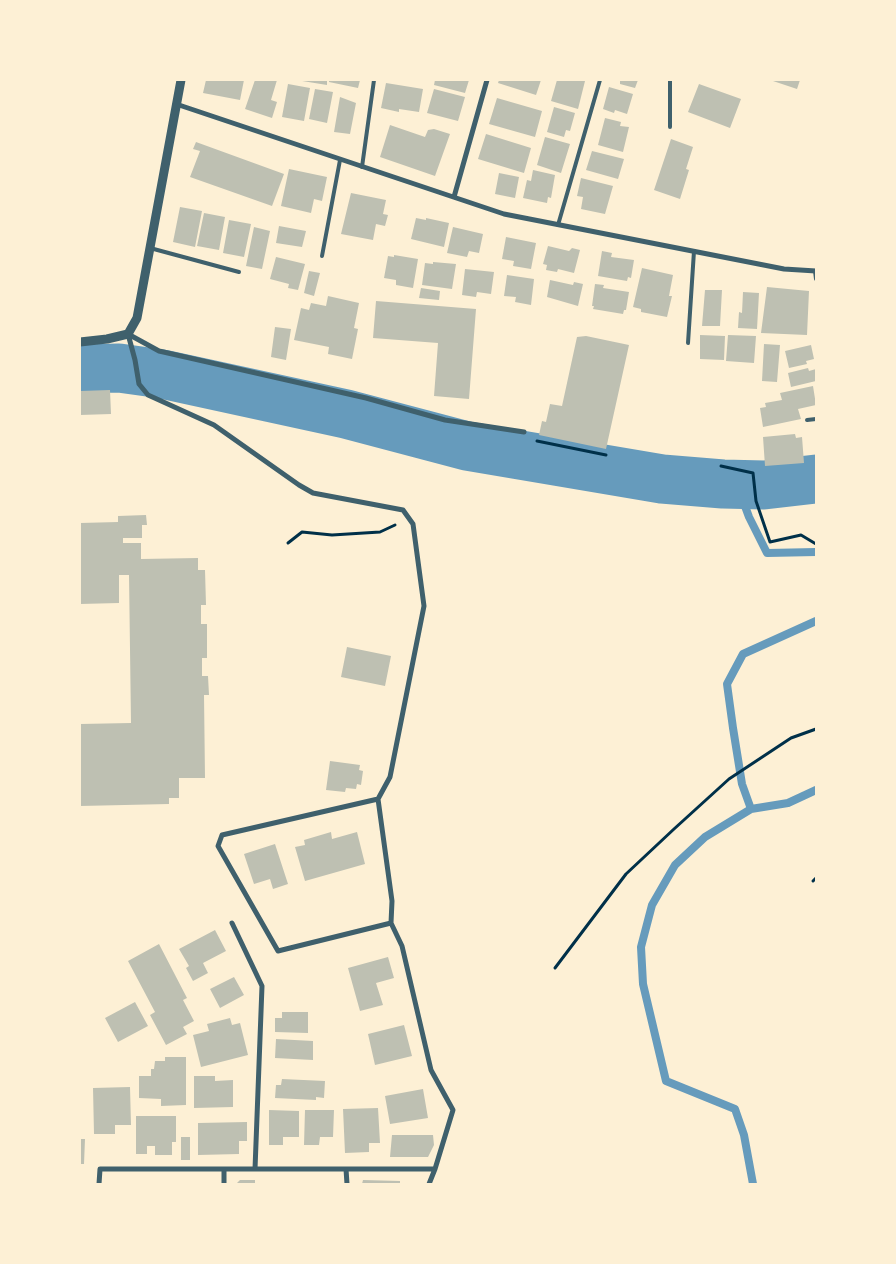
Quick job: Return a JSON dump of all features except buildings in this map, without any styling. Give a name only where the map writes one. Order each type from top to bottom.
[{"type":"street","points":[[181,80],[137,318],[128,334],[139,384],[148,395],[214,425],[313,493],[403,510],[412,524],[424,606],[390,776],[378,799],[392,901],[391,923],[402,946],[431,1070],[453,1110],[429,1184]]},
{"type":"street","points":[[454,197],[487,80]]},
{"type":"street","points":[[176,104],[504,214],[784,269],[815,271]]},
{"type":"street","points":[[80,342],[128,334],[159,351],[366,398],[444,420],[524,432]]},
{"type":"street","points":[[378,799],[222,835],[218,846],[278,951],[391,923]]},
{"type":"street","points":[[232,923],[262,986],[255,1169]]},
{"type":"street","points":[[346,1169],[347,1184]]},
{"type":"street","points":[[99,1184],[100,1170],[435,1169]]},
{"type":"street","points":[[224,1170],[224,1184]]},
{"type":"lane","points":[[362,167],[374,80]]},
{"type":"lane","points":[[558,225],[600,80]]},
{"type":"lane","points":[[670,80],[670,127]]},
{"type":"lane","points":[[322,256],[340,160]]},
{"type":"lane","points":[[150,248],[239,272]]},
{"type":"lane","points":[[688,343],[694,251]]},
{"type":"lane","points":[[815,271],[816,279]]},
{"type":"lane","points":[[807,420],[816,419]]},
{"type":"path","points":[[524,432],[536,441],[606,455]]},
{"type":"path","points":[[721,466],[753,473],[756,501],[770,542],[801,535],[816,544]]},
{"type":"path","points":[[288,543],[302,532],[332,535],[380,532],[409,520]]},
{"type":"path","points":[[554,968],[626,874],[729,779],[791,738],[816,729]]},
{"type":"waterway","points":[[80,369],[119,368],[162,374],[346,414],[467,446],[662,479],[764,485],[816,479]]},
{"type":"waterway","points":[[741,484],[742,498],[749,517],[767,553],[816,552]]},
{"type":"waterway","points":[[816,621],[743,654],[727,684],[742,784],[751,809],[788,803],[816,790]]},
{"type":"waterway","points":[[751,809],[705,837],[675,865],[652,905],[641,947],[643,984],[666,1081],[735,1109],[744,1135],[753,1184]]}]
